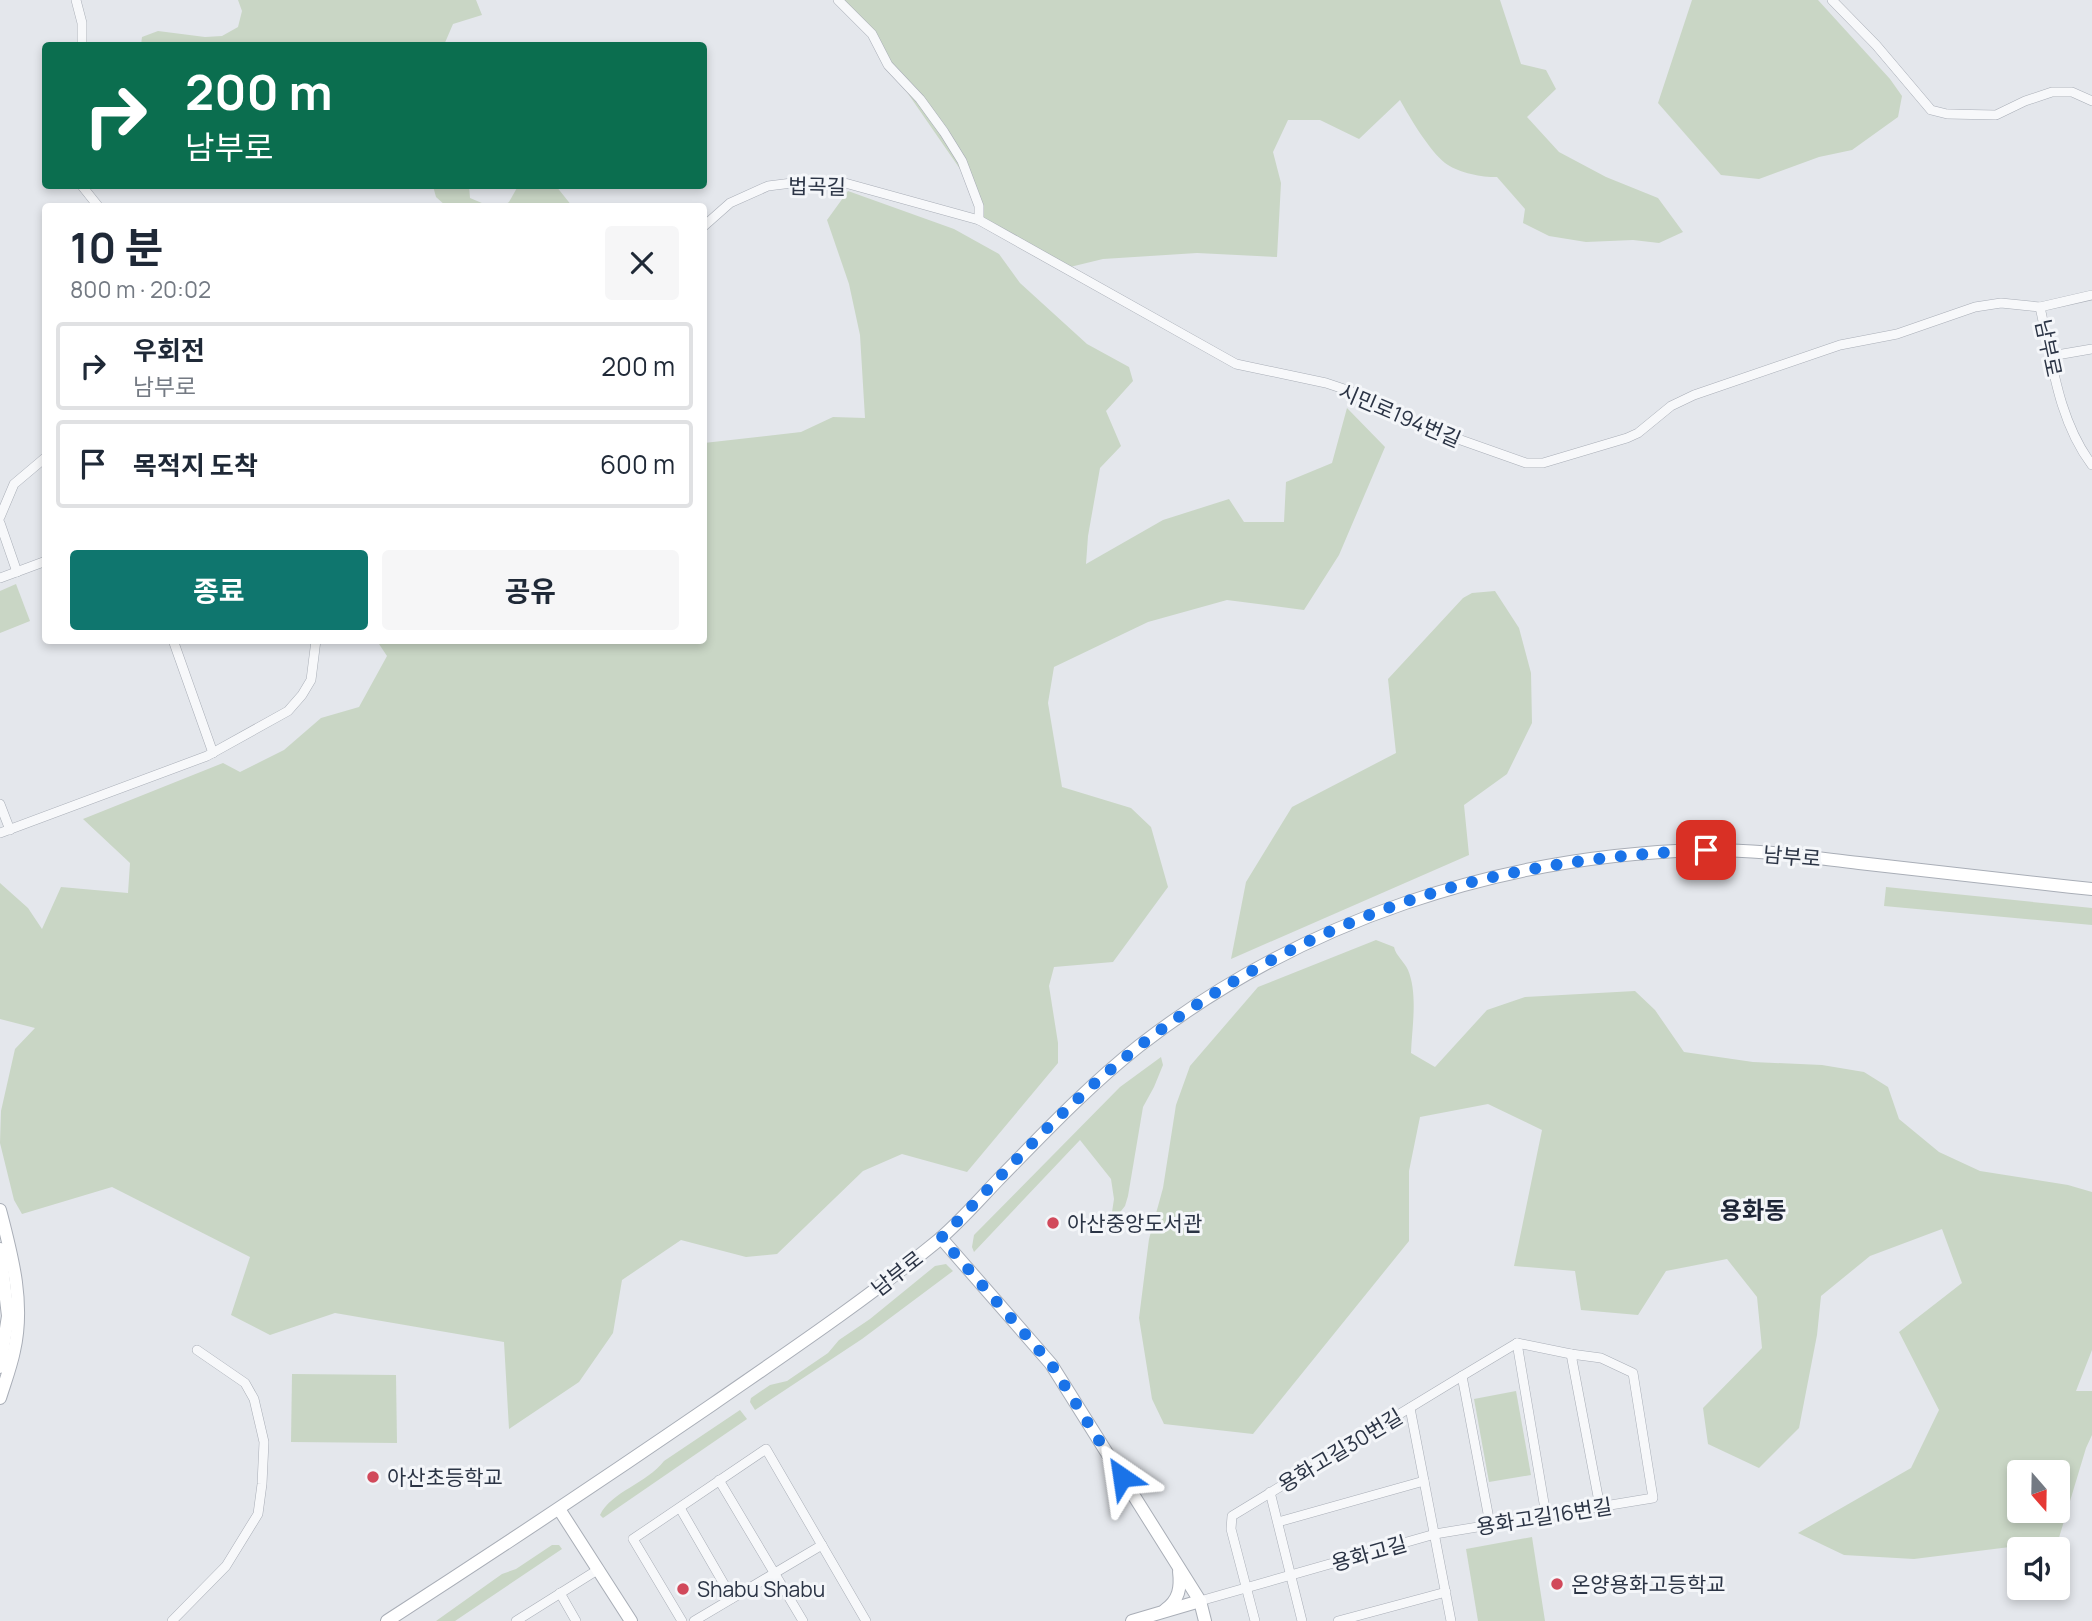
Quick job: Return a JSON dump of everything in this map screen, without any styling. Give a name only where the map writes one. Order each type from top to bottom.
[{"type":"street","points":[[76,0],[82,23],[82,42]]},
{"type":"street","points":[[838,0],[872,34],[888,65],[920,99],[944,132],[962,161],[979,206],[979,220]]},
{"type":"street","points":[[1832,0],[1876,45],[1931,110],[1947,114],[1996,115],[2052,92],[2072,92],[2092,101]]},
{"type":"street","name":"법곡길","points":[[707,223],[730,203],[768,186],[808,181],[845,183],[979,220]]},
{"type":"street","points":[[84,189],[96,203]]},
{"type":"street","name":"시민로194번길","points":[[979,220],[1236,364],[1326,383],[1359,394],[1410,422],[1526,463],[1543,463],[1627,438],[1638,433],[1671,406],[1693,395],[1840,345],[1897,334],[1975,307],[2001,303],[2040,307],[2092,295]]},
{"type":"street","name":"남부로","points":[[2040,307],[2057,389],[2071,431],[2092,465]]},
{"type":"street","points":[[2051,356],[2092,348]]},
{"type":"street","points":[[0,517],[14,484],[42,460]]},
{"type":"street","points":[[0,523],[17,572]]},
{"type":"street","points":[[0,578],[42,563]]},
{"type":"street","points":[[174,644],[214,753]]},
{"type":"street","points":[[0,804],[5,832],[214,753],[288,710],[302,695],[312,680],[316,644]]},
{"type":"street","name":"남부로","points":[[387,1621],[559,1509],[848,1311],[941,1238],[1073,1103],[1143,1044],[1231,983],[1304,944],[1394,906],[1452,887],[1520,871],[1633,854],[1706,850],[1768,853],[2092,889]]},
{"type":"street","points":[[0,1210],[14,1264],[18,1301],[15,1349],[0,1398]]},
{"type":"street","points":[[941,1238],[1051,1364],[1200,1601],[1205,1621]]},
{"type":"street","points":[[0,1249],[8,1316],[0,1367]]},
{"type":"street","points":[[1546,1515],[1517,1343],[1571,1354],[1600,1507]]},
{"type":"street","name":"용화고길30번길","points":[[1247,1588],[1231,1529],[1232,1516],[1517,1343]]},
{"type":"street","points":[[172,1621],[226,1566],[258,1514],[262,1484],[264,1442],[254,1399],[245,1383],[197,1350]]},
{"type":"street","name":"용화고길16번길","points":[[1435,1534],[1653,1498],[1633,1373],[1601,1358],[1571,1354]]},
{"type":"street","points":[[1462,1376],[1490,1524]]},
{"type":"street","name":"용화고길30번길","points":[[1410,1408],[1435,1534]]},
{"type":"street","points":[[682,1621],[633,1539],[766,1448],[866,1621]]},
{"type":"street","points":[[719,1480],[803,1621]]},
{"type":"street","name":"용화고길30번길","points":[[1270,1492],[1278,1522],[1424,1481]]},
{"type":"street","points":[[680,1508],[732,1598]]},
{"type":"street","points":[[559,1509],[631,1621]]},
{"type":"street","points":[[1278,1522],[1302,1621]]},
{"type":"street","name":"용화고길","points":[[1132,1621],[1435,1534],[1451,1621]]},
{"type":"street","points":[[694,1621],[822,1545]]},
{"type":"street","points":[[1161,1613],[1178,1596],[1181,1582],[1179,1567]]},
{"type":"street","points":[[516,1621],[599,1569]]},
{"type":"street","points":[[1247,1588],[1255,1621]]},
{"type":"street","points":[[1338,1621],[1446,1592]]},
{"type":"street","points":[[560,1593],[576,1621]]},
{"type":"green space","points":[[238,0],[476,0],[482,15],[453,24],[445,42],[141,42],[142,37],[158,31],[205,37],[222,36],[238,27],[242,11]]},
{"type":"green space","points":[[841,0],[1500,0],[1521,64],[1546,70],[1556,89],[1527,117],[1559,152],[1606,177],[1658,198],[1683,232],[1659,243],[1633,240],[1586,242],[1549,236],[1523,223],[1525,209],[1497,177],[1470,174],[1445,163],[1426,142],[1400,100],[1359,139],[1320,120],[1288,120],[1273,152],[1281,183],[1277,257],[1197,253],[1103,259],[1070,267],[985,225],[969,182]]},
{"type":"green space","points":[[1692,0],[1818,0],[1890,79],[1902,96],[1898,117],[1852,150],[1819,157],[1759,179],[1721,175],[1658,103]]},
{"type":"green space","points":[[434,189],[469,189],[470,198],[482,203],[443,203],[436,197]]},
{"type":"green space","points":[[516,189],[558,189],[570,203],[508,203]]},
{"type":"green space","points":[[848,191],[954,229],[999,254],[1020,283],[1087,344],[1129,367],[1133,381],[1106,411],[1121,446],[1100,468],[1086,564],[1163,520],[1229,499],[1244,522],[1284,522],[1286,482],[1332,463],[1347,408],[1385,447],[1339,555],[1304,610],[1227,600],[1148,622],[1054,667],[1048,703],[1062,787],[1131,808],[1151,827],[1168,887],[1113,962],[1054,967],[1049,986],[1058,1043],[1058,1063],[967,1172],[902,1154],[863,1171],[777,1254],[746,1257],[681,1240],[622,1280],[613,1333],[579,1382],[509,1429],[504,1342],[335,1313],[270,1335],[231,1315],[250,1257],[112,1187],[22,1214],[14,1200],[0,1143],[1,1111],[15,1049],[35,1028],[0,1019],[0,883],[28,908],[42,929],[61,887],[128,893],[130,863],[83,819],[223,763],[240,772],[284,750],[321,718],[359,707],[387,656],[379,644],[707,644],[707,443],[801,432],[833,417],[865,418],[860,335],[849,284],[827,220]]},
{"type":"green space","points":[[16,584],[30,621],[0,633],[0,591]]},
{"type":"green space","points":[[1495,591],[1519,628],[1531,673],[1532,723],[1507,774],[1464,805],[1469,855],[1231,959],[1246,882],[1292,807],[1396,753],[1388,679],[1463,598],[1472,593]]},
{"type":"green space","points":[[1886,887],[2092,908],[2092,925],[1884,906]]},
{"type":"green space","points":[[1376,940],[1394,947],[1408,970],[1413,989],[1414,1011],[1411,1053],[1435,1067],[1487,1010],[1525,997],[1635,991],[1655,1010],[1684,1052],[1753,1062],[1822,1065],[1864,1072],[1888,1087],[1899,1119],[1939,1152],[1980,1171],[2068,1185],[2092,1192],[2092,1350],[2076,1391],[2092,1391],[2092,1435],[2070,1501],[2070,1460],[2007,1460],[2007,1523],[2063,1523],[2059,1537],[2007,1537],[2007,1547],[1914,1559],[1844,1555],[1798,1533],[1911,1468],[1939,1410],[1899,1332],[1962,1283],[1942,1229],[1870,1256],[1821,1296],[1817,1335],[1799,1428],[1759,1468],[1708,1444],[1703,1408],[1762,1348],[1757,1297],[1727,1259],[1666,1271],[1638,1315],[1581,1310],[1575,1271],[1514,1266],[1542,1130],[1488,1104],[1420,1117],[1409,1171],[1409,1241],[1253,1434],[1164,1424],[1152,1399],[1139,1318],[1149,1239],[1163,1188],[1176,1105],[1190,1066],[1258,987]]},
{"type":"green space","points":[[1161,1057],[1163,1065],[1143,1107],[1125,1206],[1110,1225],[1114,1199],[1111,1179],[1080,1140],[974,1252],[974,1235],[1120,1087]]},
{"type":"green space","points":[[946,1264],[953,1271],[862,1339],[755,1410],[750,1402],[751,1398],[770,1385],[787,1381],[828,1353],[839,1340],[870,1319],[935,1266]]},
{"type":"green space","points":[[292,1374],[396,1375],[397,1443],[291,1442]]},
{"type":"green space","points":[[1516,1391],[1531,1475],[1489,1482],[1474,1399]]},
{"type":"green space","points":[[740,1410],[747,1419],[603,1518],[600,1515],[612,1500],[657,1469],[664,1461]]},
{"type":"green space","points":[[1532,1537],[1545,1621],[1478,1621],[1466,1549]]},
{"type":"green space","points":[[552,1545],[559,1545],[562,1549],[455,1621],[436,1621],[502,1574],[516,1569]]},
{"type":"place","name":"아산중앙도서관","points":[[1053,1223]]},
{"type":"place","name":"아산초등학교","points":[[373,1477]]},
{"type":"place","name":"온양용화고등학교","points":[[1557,1584]]},
{"type":"place","name":"Shabu Shabu","points":[[683,1589]]},
{"type":"district","name":"용화동","points":[[1753,1209]]},
{"type":"route","points":[[1122,1477],[1051,1364],[941,1238],[1073,1103],[1110,1070],[1188,1011],[1283,954],[1394,906],[1452,887],[1520,871],[1581,861],[1633,854],[1706,850]]}]
